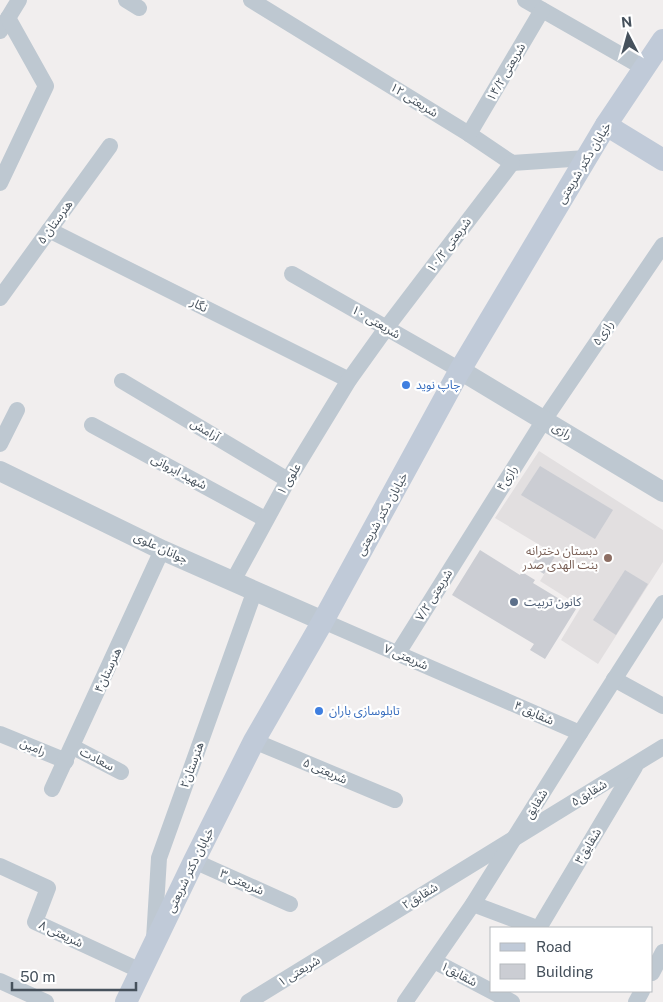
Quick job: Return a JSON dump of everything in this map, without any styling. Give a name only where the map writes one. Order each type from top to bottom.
[{"type":"main road","name":"خیابان دکتر شریعتی","points":[[126,1002],[254,741],[323,621],[460,370],[606,125],[663,40]]},
{"type":"main road","points":[[606,125],[663,160]]},
{"type":"street","points":[[0,183],[46,86],[4,24],[19,0]]},
{"type":"street","name":"شریعتی ۱۲","points":[[251,0],[469,134],[512,163]]},
{"type":"street","points":[[525,0],[644,68]]},
{"type":"street","name":"شریعتی ۱۴/۲","points":[[469,134],[542,10]]},
{"type":"street","name":"هنرستان ۵","points":[[0,298],[110,146]]},
{"type":"street","points":[[512,163],[586,158]]},
{"type":"street","name":"شریعتی ۱۰/۲","points":[[350,380],[512,163]]},
{"type":"street","name":"نگار","points":[[49,230],[350,380]]},
{"type":"street","name":"رازی۵","points":[[544,420],[663,245]]},
{"type":"street","name":"شریعتی ۱۰","points":[[292,274],[460,370]]},
{"type":"street","name":"رازی","points":[[460,370],[663,492]]},
{"type":"street","name":"علوی ۱","points":[[233,580],[265,519],[350,380]]},
{"type":"street","name":"آرامش","points":[[122,381],[288,480]]},
{"type":"street","points":[[0,444],[17,410]]},
{"type":"street","name":"رازی۴","points":[[471,536],[544,420]]},
{"type":"street","name":"شهید ایروانی","points":[[92,425],[265,519]]},
{"type":"street","name":"جوانان علوی","points":[[0,471],[162,550],[323,621]]},
{"type":"street","name":"شریعتی ۷/۲","points":[[398,653],[471,536]]},
{"type":"street","name":"هنرستان۴","points":[[52,789],[162,550]]},
{"type":"street","name":"هنرستان۲","points":[[154,944],[159,858],[254,590]]},
{"type":"street","name":"شقایق","points":[[405,1002],[473,904],[663,603]]},
{"type":"street","name":"۷ شریعتی","points":[[323,621],[489,693]]},
{"type":"street","points":[[614,679],[663,706]]},
{"type":"street","name":"شقایق ۴","points":[[489,693],[580,732]]},
{"type":"street","name":"رامین","points":[[0,734],[69,754]]},
{"type":"street","name":"شریعتی ۵","points":[[254,741],[395,800]]},
{"type":"street","name":"شقایق۵","points":[[515,838],[663,747]]},
{"type":"street","name":"سعادت","points":[[69,754],[121,772]]},
{"type":"street","name":"شقایق۳","points":[[539,927],[636,764]]},
{"type":"street","name":"شقایق۲","points":[[325,955],[515,838]]},
{"type":"street","name":"شریعتی ۳","points":[[194,861],[290,904]]},
{"type":"street","name":"شریعتی ۸","points":[[0,866],[48,888],[35,922],[141,971]]},
{"type":"street","name":"شقایق۳","points":[[473,904],[535,927]]},
{"type":"street","points":[[653,971],[663,952]]},
{"type":"street","name":"شریعتی ۱","points":[[248,1002],[325,955]]},
{"type":"street","name":"شقایق۱","points":[[434,961],[490,990]]},
{"type":"street","points":[[0,981],[46,1002]]},
{"type":"street","name":"شقایق۱","points":[[493,992],[512,1002]]},
{"type":"shaded area","name":"دبستان دخترانه بنت الهدی صدر","points":[[539,451],[663,530],[663,562],[598,664],[561,640],[581,607],[540,581],[556,555],[495,518]]},
{"type":"building","points":[[540,466],[613,510],[595,539],[521,495]]},
{"type":"building","points":[[543,547],[556,555],[544,574],[531,566]]},
{"type":"building","name":"کانون تربیت","points":[[480,550],[520,575],[522,572],[535,580],[533,583],[576,609],[545,659],[530,650],[534,644],[452,595]]},
{"type":"building","points":[[625,570],[648,584],[616,635],[593,620]]},
{"type":"place","name":"چاپ نوید","points":[[406,385]]},
{"type":"place","name":"دبستان دخترانه بنت الهدی صدر","points":[[608,558]]},
{"type":"place","name":"کانون تربیت","points":[[514,602]]},
{"type":"place","name":"تابلوسازی باران","points":[[319,711]]}]
